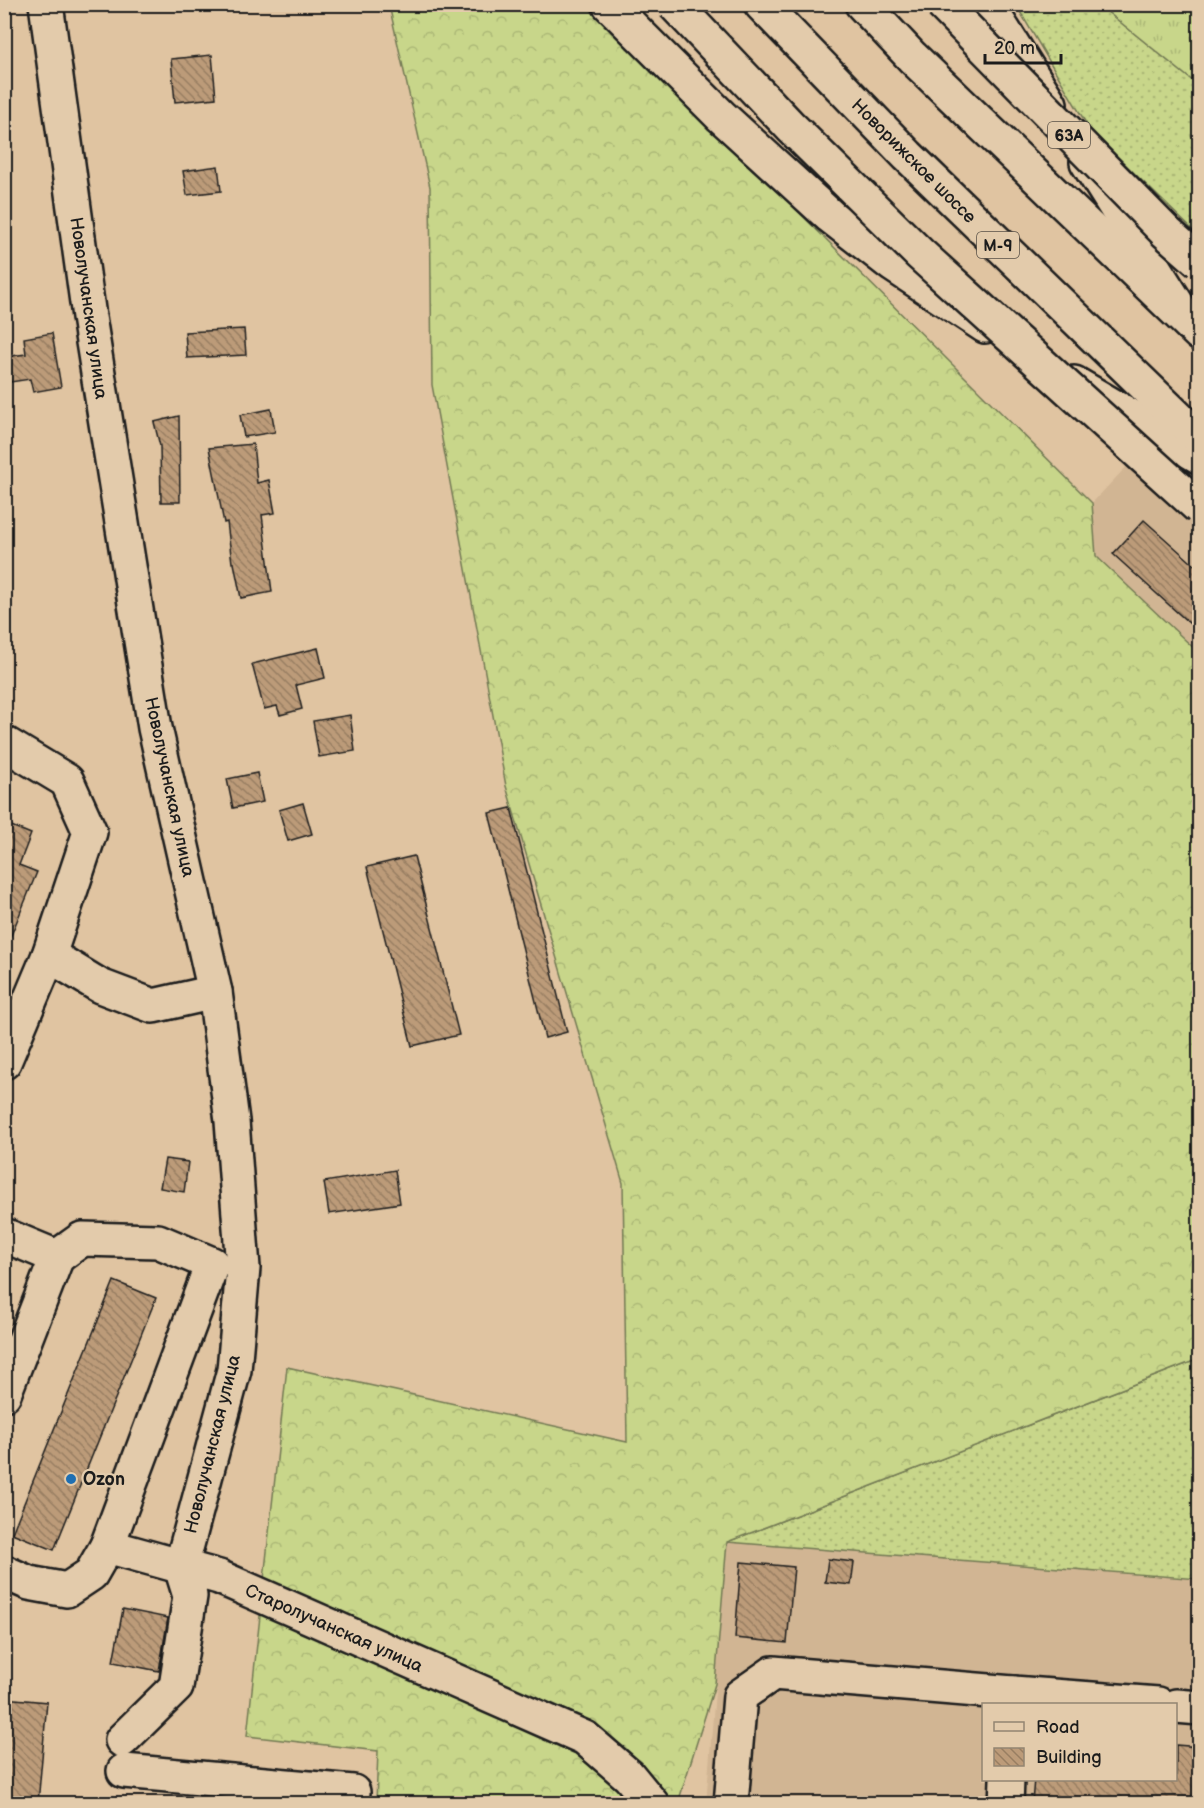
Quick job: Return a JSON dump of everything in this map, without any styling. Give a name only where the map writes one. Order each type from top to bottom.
[{"type":"main road","name":"Новолучанская улица","points":[[46,4],[89,317],[155,728],[215,992],[232,1121],[228,1266],[234,1370],[181,1567]]},
{"type":"main road","points":[[609,4],[721,116],[822,209],[893,265],[1057,374],[1200,457]]},
{"type":"main road","points":[[674,4],[791,127],[921,254],[1200,508]]},
{"type":"main road","name":"Новорижское шоссе","points":[[761,4],[908,156],[1200,439]]},
{"type":"main road","points":[[862,4],[912,57],[1196,331]]},
{"type":"main road","name":"63A","points":[[942,4],[1158,224],[1200,262]]},
{"type":"main road","points":[[987,4],[1196,331]]},
{"type":"main road","points":[[4,742],[67,781],[90,832],[49,955],[4,1062]]},
{"type":"main road","points":[[49,955],[100,986],[153,1006],[215,992]]},
{"type":"main road","points":[[4,1235],[57,1257]]},
{"type":"main road","points":[[4,1394],[57,1257],[82,1239],[158,1241],[228,1266],[107,1546],[91,1574],[67,1590],[28,1583],[4,1572]]},
{"type":"main road","name":"Старолучанская улица","points":[[107,1546],[219,1577],[585,1738],[629,1776],[652,1803]]},
{"type":"main road","points":[[181,1567],[190,1596],[176,1687],[123,1755],[353,1792],[352,1803]]},
{"type":"main road","points":[[731,1803],[740,1696],[773,1673],[1013,1699],[1129,1703]]},
{"type":"main road","points":[[1177,1706],[1200,1708]]},
{"type":"main road","points":[[1006,1803],[1007,1781]]},
{"type":"shaded area","points":[[1128,465],[1199,529],[1199,653],[1096,555],[1092,503]]},
{"type":"shaded area","points":[[727,1542],[1199,1579],[1199,1803],[706,1804]]},
{"type":"green space","points":[[389,5],[590,5],[1092,503],[1096,556],[1199,653],[1199,1359],[727,1542],[715,1684],[678,1803],[376,1803],[378,1751],[247,1736],[287,1367],[627,1442],[623,1183],[506,786],[432,385],[430,187]]},
{"type":"green space","points":[[1016,5],[1099,5],[1199,86],[1199,236],[1090,130]]},
{"type":"green space","points":[[1099,5],[1199,5],[1199,86]]},
{"type":"green space","points":[[1199,1359],[1199,1579],[727,1542]]},
{"type":"building","points":[[212,55],[216,98],[175,102],[171,59]]},
{"type":"building","points":[[218,166],[221,191],[187,195],[183,171]]},
{"type":"building","points":[[244,329],[246,355],[187,358],[185,332]]},
{"type":"building","points":[[52,333],[61,387],[33,392],[30,379],[4,383],[4,357],[26,354],[24,338]]},
{"type":"building","points":[[271,409],[275,432],[244,437],[240,415]]},
{"type":"building","points":[[179,416],[180,502],[161,502],[160,446],[154,422]]},
{"type":"building","points":[[253,444],[257,483],[269,480],[275,513],[262,515],[272,592],[241,598],[234,563],[232,563],[227,522],[224,523],[209,448]]},
{"type":"building","points":[[1144,520],[1200,570],[1200,633],[1113,554]]},
{"type":"building","points":[[318,648],[325,678],[296,685],[302,709],[280,715],[277,706],[264,709],[252,664]]},
{"type":"building","points":[[350,715],[355,751],[319,757],[313,721]]},
{"type":"building","points":[[257,773],[263,802],[233,808],[227,779]]},
{"type":"building","points":[[303,803],[312,834],[288,841],[279,810]]},
{"type":"building","points":[[511,808],[567,1032],[545,1038],[489,813]]},
{"type":"building","points":[[4,823],[31,834],[19,865],[37,872],[5,950]]},
{"type":"building","points":[[414,856],[459,1035],[412,1046],[367,867]]},
{"type":"building","points":[[165,1159],[188,1162],[184,1192],[160,1188]]},
{"type":"building","points":[[395,1170],[400,1203],[329,1214],[324,1182]]},
{"type":"building","points":[[114,1281],[156,1298],[54,1550],[12,1533]]},
{"type":"building","points":[[828,1559],[854,1562],[851,1585],[825,1582]]},
{"type":"building","points":[[741,1562],[794,1567],[787,1643],[735,1638]]},
{"type":"building","points":[[123,1609],[168,1618],[159,1671],[113,1662]]},
{"type":"building","points":[[4,1698],[47,1702],[38,1803],[4,1803]]},
{"type":"building","points":[[1177,1745],[1200,1747],[1200,1789],[1196,1789],[1195,1803],[1095,1801],[1095,1803],[1032,1803],[1034,1781],[1177,1781]]},
{"type":"place","name":"Ozon","points":[[71,1479]]}]
